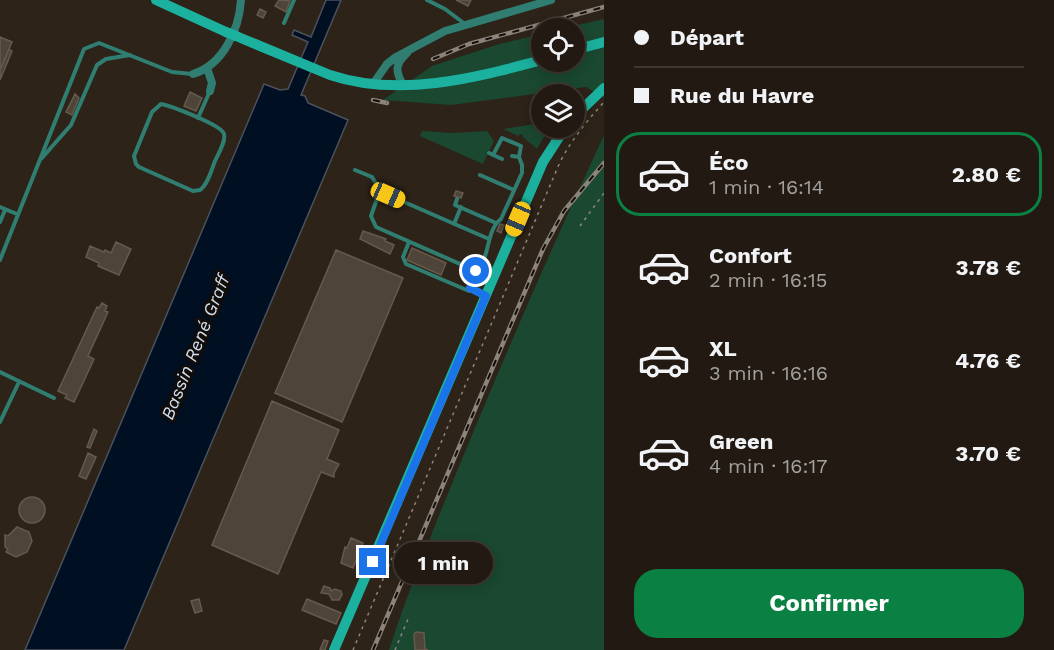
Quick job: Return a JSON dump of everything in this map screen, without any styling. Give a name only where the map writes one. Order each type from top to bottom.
[{"type":"main road","points":[[156,0],[165,2],[231,34],[342,79],[373,84],[458,81],[531,63]]},
{"type":"main road","points":[[585,47],[604,42]]},
{"type":"main road","points":[[585,106],[604,88]]},
{"type":"main road","points":[[334,650],[543,162],[559,138]]},
{"type":"street","points":[[193,74],[207,68],[218,58],[229,42],[240,13],[241,0]]},
{"type":"street","points":[[373,84],[391,60],[445,31],[551,0]]},
{"type":"street","points":[[403,82],[396,68],[399,61],[411,49]]},
{"type":"street","points":[[207,68],[212,83],[210,91]]},
{"type":"street","points":[[471,289],[486,296]]},
{"type":"lane","points":[[284,23],[294,0]]},
{"type":"lane","points":[[427,0],[451,13],[465,24]]},
{"type":"lane","points":[[0,260],[84,49],[99,43],[172,72],[193,74]]},
{"type":"lane","points":[[39,161],[71,125],[97,65],[106,59],[130,55]]},
{"type":"lane","points":[[198,118],[210,91]]},
{"type":"lane","points":[[164,104],[198,118],[220,128],[225,136],[206,183],[200,190],[193,191],[139,168],[134,156],[152,112],[158,106],[164,104]]},
{"type":"lane","points":[[409,242],[403,257],[406,264],[469,291],[496,223],[501,219],[522,173],[519,157],[522,146],[502,138],[491,154],[502,159]]},
{"type":"lane","points":[[512,156],[519,157]]},
{"type":"lane","points":[[355,170],[372,177],[378,185],[380,194],[371,216],[374,225],[472,270],[479,268]]},
{"type":"lane","points":[[480,175],[514,190]]},
{"type":"lane","points":[[380,194],[388,195],[489,239]]},
{"type":"lane","points":[[457,199],[455,205],[496,223]]},
{"type":"lane","points":[[0,207],[17,214]]},
{"type":"lane","points":[[454,224],[461,207]]},
{"type":"lane","points":[[0,222],[5,210]]},
{"type":"lane","points":[[0,372],[54,398]]},
{"type":"lane","points":[[0,422],[19,382]]},
{"type":"path","points":[[353,650],[560,162],[569,144],[604,102]]},
{"type":"path","points":[[580,226],[604,193]]},
{"type":"path","points":[[395,650],[408,619]]},
{"type":"green space","points":[[604,19],[604,98],[585,87],[585,84],[531,84],[531,94],[451,105],[383,100],[432,66],[496,45],[531,36],[531,72],[585,72],[585,23]]},
{"type":"green space","points":[[531,125],[531,138],[543,138],[537,149],[523,135],[518,136],[503,129]]},
{"type":"green space","points":[[422,131],[452,133],[487,131],[494,141],[483,164],[420,136]]},
{"type":"green space","points":[[604,135],[604,650],[389,650],[424,554],[479,418]]},
{"type":"water","name":"Bassin René Graff","points":[[326,0],[341,0],[301,95],[305,96],[308,103],[348,120],[124,650],[25,650],[264,84],[280,90],[288,89],[308,42],[292,35],[294,30],[311,37]]},
{"type":"building","points":[[279,0],[290,1],[286,12],[275,6]]},
{"type":"building","points":[[456,0],[471,0],[468,6]]},
{"type":"building","points":[[260,9],[266,12],[263,18],[257,15]]},
{"type":"building","points":[[0,37],[12,42],[0,70]]},
{"type":"building","points":[[9,49],[12,51],[0,80],[0,70]]},
{"type":"building","points":[[190,92],[202,98],[196,111],[184,106]]},
{"type":"building","points":[[75,94],[79,98],[72,115],[66,112]]},
{"type":"building","points":[[456,191],[463,193],[461,198],[454,196]]},
{"type":"building","points":[[500,224],[504,225],[501,233],[497,231]]},
{"type":"building","points":[[363,231],[386,239],[385,241],[394,245],[390,254],[360,239]]},
{"type":"building","points":[[116,242],[131,249],[119,275],[98,266],[99,263],[86,257],[90,246],[111,253]]},
{"type":"building","points":[[412,248],[446,263],[441,275],[407,260]]},
{"type":"building","points":[[336,250],[403,278],[342,422],[275,393]]},
{"type":"building","points":[[102,303],[107,306],[105,311],[108,312],[88,356],[94,359],[74,402],[65,398],[67,395],[58,391],[97,307],[99,308]]},
{"type":"building","points":[[272,401],[339,430],[327,459],[339,464],[334,477],[321,472],[278,574],[212,545]]},
{"type":"building","points":[[94,429],[97,431],[90,448],[87,447]]},
{"type":"building","points":[[88,453],[96,457],[86,479],[79,476]]},
{"type":"building","points":[[32,497],[41,501],[45,510],[41,519],[32,523],[23,519],[19,510],[23,501]]},
{"type":"building","points":[[17,527],[29,532],[32,541],[27,552],[16,557],[6,552],[8,549],[5,547],[5,535],[8,536]]},
{"type":"building","points":[[351,538],[363,543],[353,568],[341,563],[345,547],[347,548]]},
{"type":"building","points":[[324,586],[330,588],[331,591],[335,589],[341,591],[342,595],[339,600],[332,600],[329,594],[321,593]]},
{"type":"building","points":[[199,599],[202,611],[195,613],[191,601]]},
{"type":"building","points":[[307,599],[341,613],[336,624],[302,610]]},
{"type":"building","points":[[424,633],[425,649],[428,650],[415,650],[414,634]]},
{"type":"building","points":[[324,640],[328,641],[325,650],[320,650]]},
{"type":"railway","points":[[433,59],[469,44],[604,7]]},
{"type":"railway","points":[[373,100],[387,103]]},
{"type":"railway","points":[[373,650],[543,249],[564,211],[604,163]]},
{"type":"route","points":[[373,562],[486,296],[470,288],[479,268],[476,271]]}]
